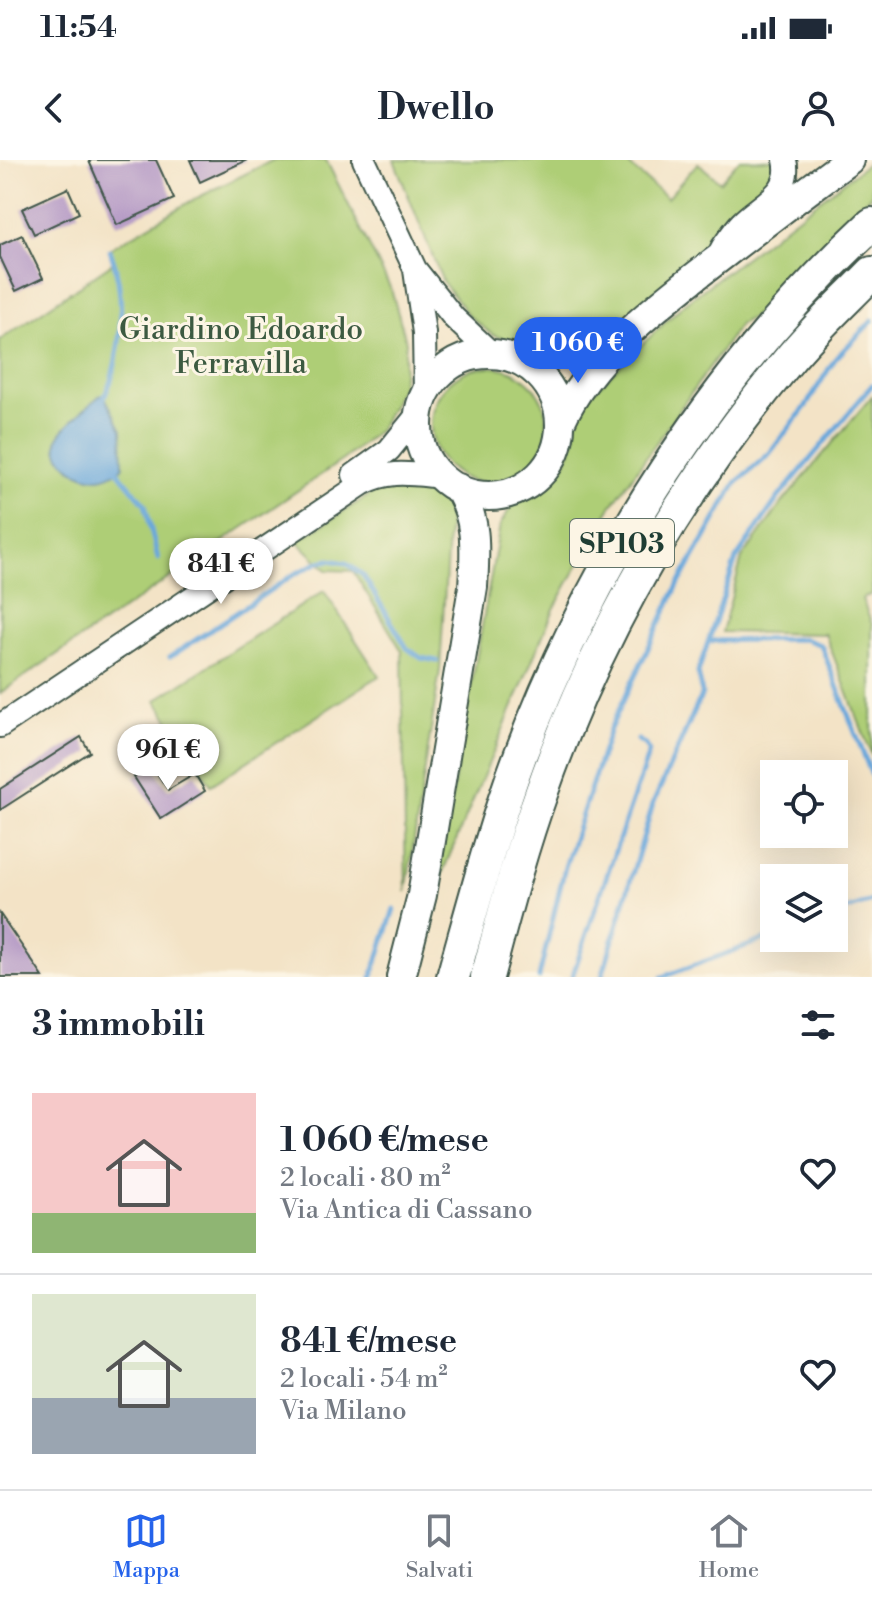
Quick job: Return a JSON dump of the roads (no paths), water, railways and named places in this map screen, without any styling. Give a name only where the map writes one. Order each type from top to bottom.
[{"type":"highway","name":"SP103","points":[[453,977],[487,853],[512,778],[555,673],[600,581],[658,483],[730,381],[803,294],[872,224]]},
{"type":"highway","name":"SP103","points":[[487,977],[535,809],[575,706],[601,649],[661,538],[729,436],[790,357],[872,273]]},
{"type":"highway","points":[[431,977],[515,728],[563,627],[600,581]]},
{"type":"highway","points":[[503,977],[532,870],[601,649]]},
{"type":"main road","points":[[450,482],[479,495],[505,493],[529,483],[545,468],[557,444],[560,423],[582,382],[628,335],[708,267],[849,160]]},
{"type":"main road","points":[[538,373],[579,364],[628,335]]},
{"type":"main road","points":[[401,977],[422,895],[467,630],[476,548],[470,509],[450,482],[431,465],[422,447],[419,433],[422,404],[440,374],[454,363],[472,356],[492,354],[517,360],[538,373],[553,393],[560,423]]},
{"type":"main road","points":[[476,548],[491,511],[505,493]]},
{"type":"street","points":[[364,160],[415,269],[454,318],[492,354]]},
{"type":"street","points":[[374,160],[381,198]]},
{"type":"street","points":[[708,267],[742,222],[779,192],[786,178],[785,160]]},
{"type":"street","points":[[0,710],[375,462],[394,445],[422,404],[424,333],[415,269]]},
{"type":"street","points":[[0,726],[362,484],[389,473],[450,482]]},
{"type":"water","points":[[104,395],[122,430],[123,465],[108,476],[99,478],[69,467],[57,446],[65,428],[99,396]]},
{"type":"waterway","points":[[103,401],[112,377],[121,313],[118,281],[110,250]]},
{"type":"waterway","points":[[539,977],[565,867],[610,729],[677,587],[736,483],[769,454],[806,406],[835,359],[872,321]]},
{"type":"waterway","points":[[602,977],[653,804],[702,694],[698,672],[736,559],[778,498],[872,385]]},
{"type":"waterway","points":[[114,467],[145,504],[158,559]]},
{"type":"waterway","points":[[170,657],[293,575],[330,560],[346,563],[363,575],[407,648],[421,658],[437,661]]},
{"type":"waterway","points":[[710,641],[804,639],[821,645],[872,776]]},
{"type":"waterway","points":[[572,977],[649,752],[638,740]]},
{"type":"waterway","points":[[848,909],[872,901]]},
{"type":"waterway","points":[[372,977],[394,909]]},
{"type":"waterway","points":[[662,977],[760,941]]},
{"type":"park label","name":"Giardino Edoardo Ferravilla","points":[[241,346]]}]
